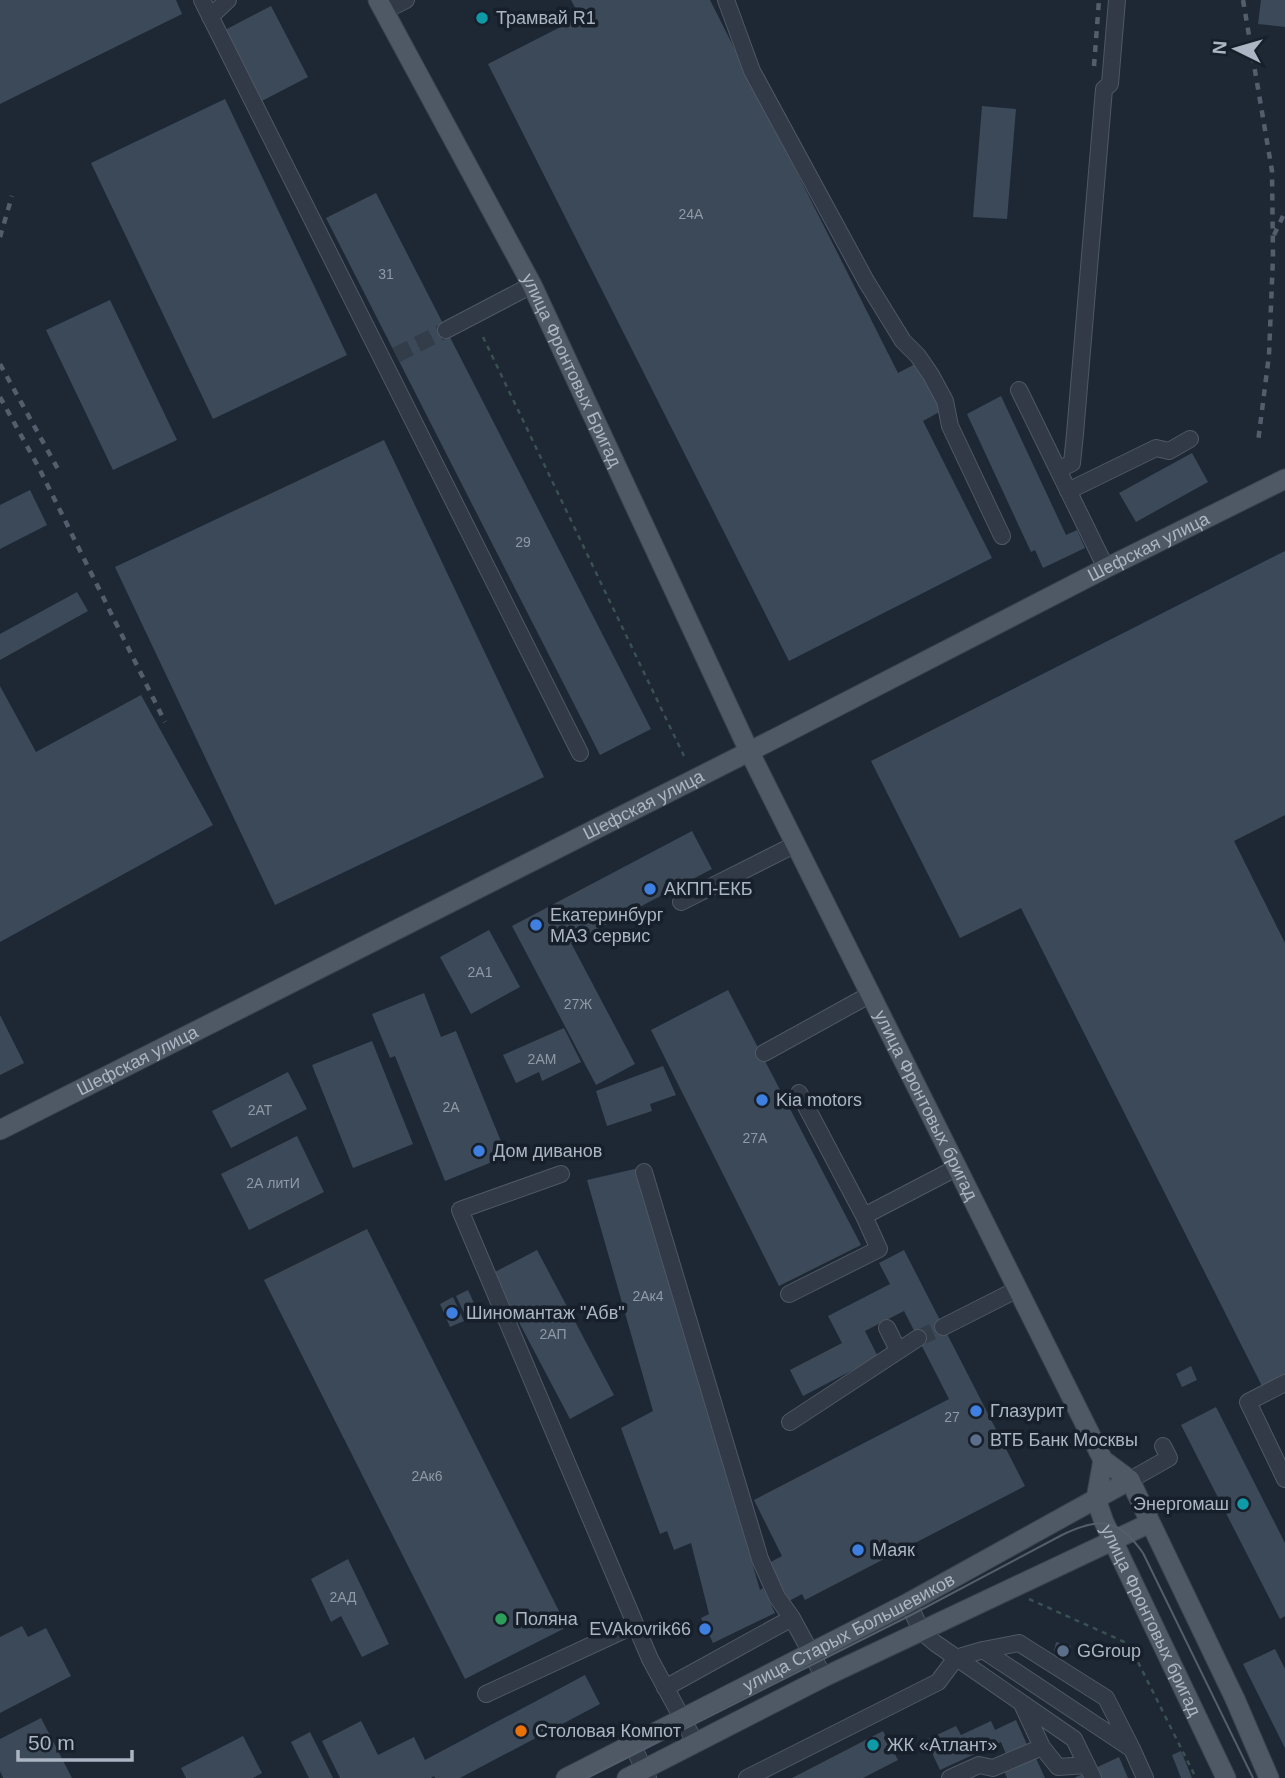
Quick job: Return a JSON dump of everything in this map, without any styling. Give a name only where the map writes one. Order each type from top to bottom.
[{"type":"main road","name":"улица Фронтовых Бригад","points":[[381,5],[532,285],[749,751]]},
{"type":"main road","name":"Шефская улица","points":[[0,1130],[1285,479]]},
{"type":"main road","name":"улица Фронтовых бригад","points":[[749,751],[1103,1460],[1130,1480],[1235,1699],[1269,1778]]},
{"type":"main road","points":[[1096,1499],[1103,1460]]},
{"type":"main road","name":"улица Старых Большевиков","points":[[566,1778],[908,1604],[1130,1480]]},
{"type":"main road","name":"улица Фронтовых бригад","points":[[1096,1499],[1112,1542],[1226,1778]]},
{"type":"main road","name":"улица Старых Большевиков","points":[[640,1775],[695,1742],[824,1677],[1150,1523]]},
{"type":"lane","points":[[202,0],[390,359],[580,753]]},
{"type":"lane","points":[[210,17],[228,0]]},
{"type":"lane","points":[[381,5],[406,0]]},
{"type":"lane","points":[[726,0],[752,71],[866,281],[902,341],[918,356],[945,401],[950,426],[1002,536]]},
{"type":"lane","points":[[1058,470],[1072,463],[1076,434],[1104,89],[1110,84],[1117,0]]},
{"type":"lane","points":[[446,330],[532,285]]},
{"type":"lane","points":[[1019,390],[1106,568]]},
{"type":"lane","points":[[1068,491],[1156,449],[1169,451],[1190,439]]},
{"type":"lane","points":[[681,902],[796,844]]},
{"type":"lane","points":[[765,1053],[871,994]]},
{"type":"lane","points":[[789,1294],[879,1249],[799,1093]]},
{"type":"lane","points":[[864,1216],[958,1167]]},
{"type":"lane","points":[[644,1172],[760,1559],[777,1597],[792,1618],[824,1677]]},
{"type":"lane","points":[[561,1174],[460,1210],[635,1625],[695,1742]]},
{"type":"lane","points":[[943,1327],[1018,1289]]},
{"type":"lane","points":[[887,1328],[898,1350]]},
{"type":"lane","points":[[790,1422],[918,1338]]},
{"type":"lane","points":[[1285,1383],[1248,1402],[1285,1479]]},
{"type":"lane","points":[[1130,1480],[1169,1458],[1163,1446]]},
{"type":"lane","points":[[908,1604],[922,1632],[1074,1739],[1090,1771]]},
{"type":"lane","points":[[665,1688],[792,1618]]},
{"type":"lane","points":[[486,1694],[635,1625]]},
{"type":"lane","points":[[747,1778],[938,1682],[956,1658],[1019,1643],[1106,1698],[1145,1778]]},
{"type":"lane","points":[[983,1650],[1132,1749]]},
{"type":"lane","points":[[1021,1702],[1042,1747],[1058,1767],[1090,1771]]},
{"type":"lane","points":[[1074,1739],[1085,1718]]},
{"type":"lane","points":[[632,1744],[640,1775]]},
{"type":"lane","points":[[950,1778],[979,1765],[995,1773],[1042,1747]]},
{"type":"path","points":[[483,337],[684,756]]},
{"type":"path","points":[[1027,1598],[1129,1644],[1196,1778]]},
{"type":"building","points":[[0,0],[176,0],[182,14],[0,104]]},
{"type":"building","points":[[571,0],[710,0],[898,373],[917,363],[941,411],[923,421],[992,558],[789,661],[488,64],[580,17]]},
{"type":"building","points":[[1261,0],[1285,0],[1285,27],[1258,24]]},
{"type":"building","points":[[271,6],[308,77],[260,102],[223,31]]},
{"type":"building","points":[[225,99],[347,355],[213,419],[91,163]]},
{"type":"building","points":[[982,106],[1016,109],[1007,219],[973,217]]},
{"type":"building","points":[[376,193],[651,729],[600,755],[326,218]]},
{"type":"building","points":[[110,300],[177,440],[113,470],[46,330]]},
{"type":"building","points":[[1001,396],[1066,535],[1077,530],[1085,548],[1043,568],[1035,550],[1031,552],[967,414]]},
{"type":"building","points":[[384,440],[544,777],[275,905],[115,567]]},
{"type":"building","points":[[1192,453],[1208,482],[1136,522],[1119,493]]},
{"type":"building","points":[[30,490],[47,525],[0,549],[0,505]]},
{"type":"building","points":[[1285,551],[1285,815],[1234,841],[1285,943],[1285,1377],[1263,1388],[1021,908],[960,938],[871,761]]},
{"type":"building","points":[[77,592],[88,611],[0,660],[0,634]]},
{"type":"building","points":[[0,686],[36,752],[141,695],[213,825],[0,942]]},
{"type":"building","points":[[692,831],[712,869],[571,943],[635,1064],[596,1085],[512,926]]},
{"type":"building","points":[[489,930],[520,987],[471,1014],[440,957]]},
{"type":"building","points":[[728,990],[861,1245],[779,1286],[651,1030]]},
{"type":"building","points":[[424,993],[441,1037],[456,1031],[507,1156],[445,1181],[395,1056],[390,1058],[372,1014]]},
{"type":"building","points":[[0,1015],[24,1063],[0,1075]]},
{"type":"building","points":[[564,1028],[581,1062],[542,1081],[539,1072],[516,1083],[503,1055]]},
{"type":"building","points":[[372,1041],[413,1144],[353,1168],[312,1065]]},
{"type":"building","points":[[663,1066],[676,1095],[650,1104],[652,1111],[607,1126],[596,1091]]},
{"type":"building","points":[[288,1072],[307,1109],[231,1148],[212,1111]]},
{"type":"building","points":[[297,1136],[324,1192],[249,1230],[221,1174]]},
{"type":"building","points":[[639,1168],[760,1590],[763,1588],[775,1613],[713,1643],[701,1618],[709,1614],[691,1543],[674,1550],[667,1531],[660,1534],[621,1428],[653,1411],[587,1180]]},
{"type":"building","points":[[367,1229],[567,1627],[465,1679],[264,1280]]},
{"type":"building","points":[[537,1250],[614,1395],[570,1419],[493,1273]]},
{"type":"building","points":[[904,1250],[1025,1486],[805,1600],[802,1594],[787,1602],[767,1564],[782,1556],[754,1500],[949,1399],[904,1311],[865,1331],[878,1357],[803,1396],[790,1370],[842,1343],[828,1316],[890,1284],[879,1263]]},
{"type":"building","points":[[468,1290],[479,1314],[467,1319],[456,1296]]},
{"type":"building","points":[[453,1297],[464,1321],[450,1327],[440,1304]]},
{"type":"building","points":[[1191,1366],[1197,1380],[1182,1387],[1176,1374]]},
{"type":"building","name":"Энергомаш","points":[[1216,1407],[1285,1543],[1285,1616],[1280,1619],[1181,1425]]},
{"type":"building","points":[[348,1559],[389,1644],[362,1657],[341,1616],[331,1622],[311,1579]]},
{"type":"building","points":[[22,1626],[28,1637],[46,1628],[71,1676],[0,1713],[0,1637]]},
{"type":"building","points":[[1056,1642],[1071,1646],[1069,1655],[1054,1651]]},
{"type":"building","points":[[1275,1649],[1285,1669],[1285,1748],[1243,1664]]},
{"type":"building","points":[[585,1675],[600,1704],[460,1778],[340,1778],[322,1741],[361,1721],[378,1755],[414,1737],[425,1760]]},
{"type":"building","points":[[41,1718],[72,1778],[3,1778],[0,1771],[0,1739]]},
{"type":"building","points":[[1016,1720],[1029,1749],[1008,1759],[1001,1742],[940,1770],[926,1740],[956,1726],[961,1735],[991,1721],[995,1730]]},
{"type":"building","name":"ЖК «Атлант»","points":[[883,1731],[898,1760],[863,1778],[792,1778]]},
{"type":"building","points":[[310,1732],[333,1778],[309,1778],[291,1742]]},
{"type":"building","points":[[243,1736],[262,1773],[253,1778],[186,1778],[181,1768]]},
{"type":"building","points":[[1181,1751],[1192,1778],[1181,1778],[1172,1755]]},
{"type":"building","points":[[1035,1756],[1045,1778],[1007,1778],[1004,1771]]},
{"type":"building","points":[[1119,1757],[1128,1778],[1074,1778]]},
{"type":"tunnel","points":[[396,355],[446,330]]},
{"type":"tunnel","points":[[918,1338],[943,1327]]},
{"type":"tram line","points":[[587,1778],[913,1614],[1062,1535],[1097,1523],[1107,1524],[1125,1532],[1143,1553],[1253,1778]]},
{"type":"railway","points":[[1094,66],[1099,0]]},
{"type":"railway","points":[[1243,0],[1272,171],[1273,257],[1269,355],[1258,442]]},
{"type":"railway","points":[[0,237],[12,196]]},
{"type":"railway","points":[[1274,235],[1285,212]]},
{"type":"railway","points":[[0,364],[59,471]]},
{"type":"railway","points":[[0,397],[39,468],[165,722]]},
{"type":"place","name":"Трамвай R1","points":[[482,18]]},
{"type":"place","name":"АКПП-ЕКБ","points":[[650,889]]},
{"type":"place","name":"Екатеринбург МАЗ сервис","points":[[536,925]]},
{"type":"place","name":"Kia motors","points":[[762,1100]]},
{"type":"place","name":"Дом диванов","points":[[479,1151]]},
{"type":"place","name":"Шиномантаж \"Абв\"","points":[[452,1313]]},
{"type":"place","name":"Глазурит","points":[[976,1411]]},
{"type":"place","name":"ВТБ Банк Москвы","points":[[976,1440]]},
{"type":"place","name":"Энергомаш","points":[[1243,1504]]},
{"type":"place","name":"Маяк","points":[[858,1550]]},
{"type":"place","name":"Поляна","points":[[501,1619]]},
{"type":"place","name":"EVAkovrik66","points":[[705,1629]]},
{"type":"place","name":"GGroup","points":[[1063,1651]]},
{"type":"place","name":"Столовая Компот","points":[[521,1731]]},
{"type":"place","name":"ЖК «Атлант»","points":[[873,1745]]}]
